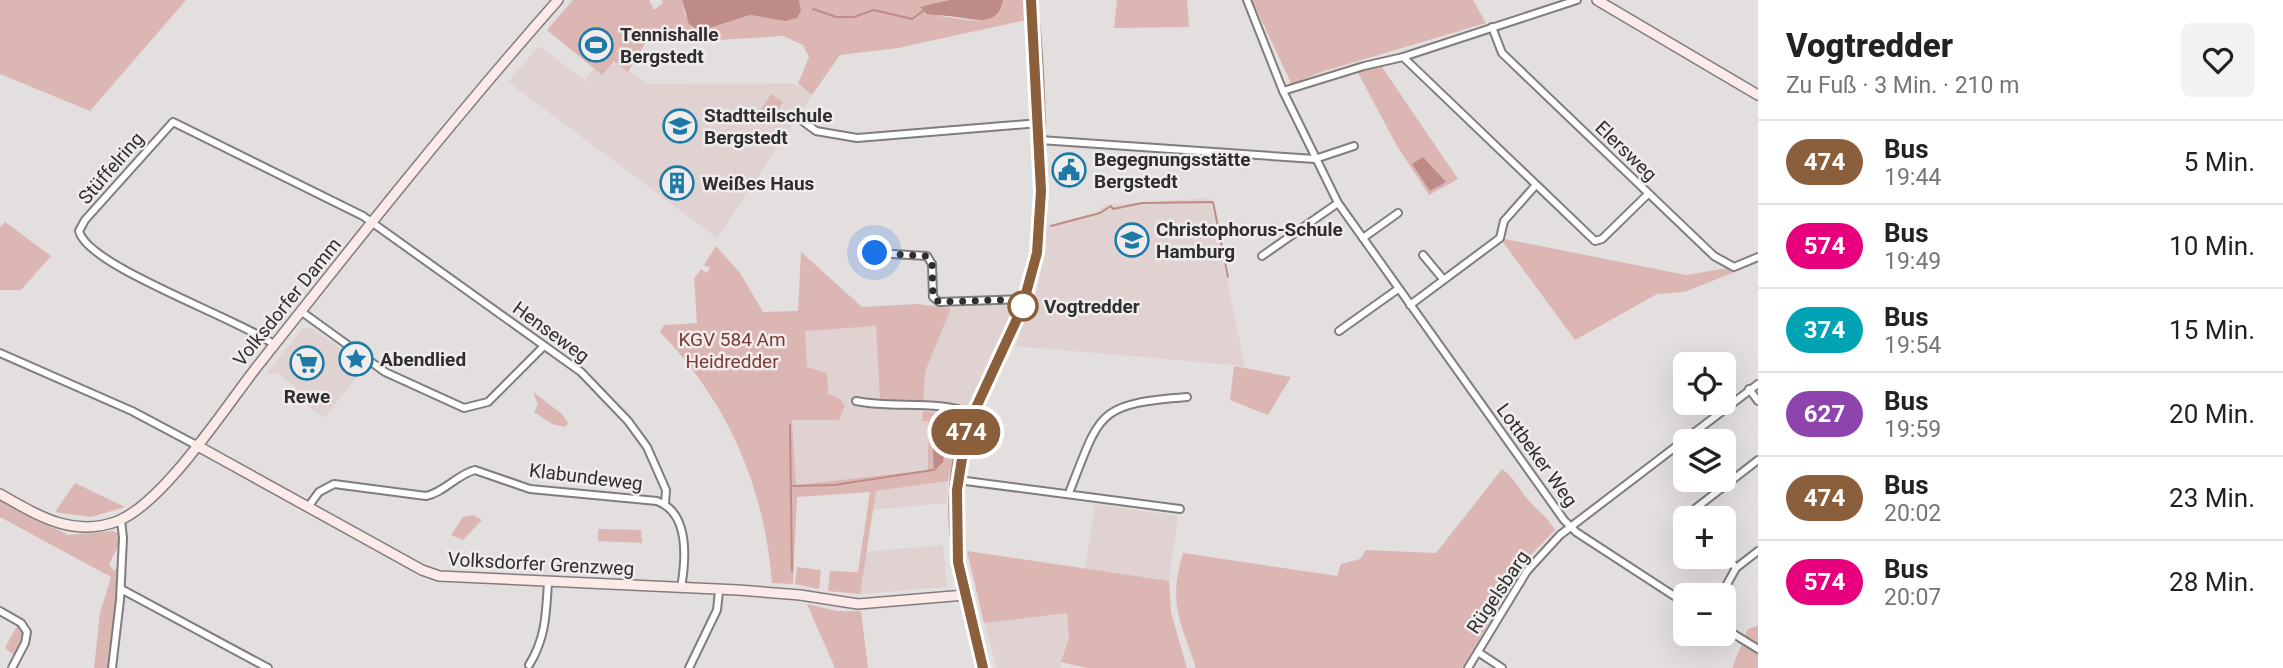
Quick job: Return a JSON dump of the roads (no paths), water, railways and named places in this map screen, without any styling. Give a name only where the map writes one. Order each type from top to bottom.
[{"type":"main road","points":[[984,668],[965,595],[956,526],[958,480],[964,439],[1026,299],[1039,239],[1040,140],[1031,0]]},
{"type":"street","name":"Volksdorfer Damm","points":[[0,494],[62,525],[91,528],[121,520],[146,503],[196,445],[468,104],[558,0]]},
{"type":"street","name":"Lottbeker Weg","points":[[1247,0],[1283,91],[1315,159],[1338,203],[1398,289],[1570,527],[1673,595]]},
{"type":"street","points":[[1283,91],[1364,65],[1402,57],[1577,0]]},
{"type":"street","points":[[1598,0],[1758,95]]},
{"type":"street","name":"Elersweg","points":[[1492,27],[1502,53],[1722,263],[1734,267],[1758,257]]},
{"type":"street","points":[[1402,57],[1595,241],[1602,239],[1648,194]]},
{"type":"street","points":[[800,119],[816,131],[856,138],[1039,123]]},
{"type":"street","name":"Stüffelring","points":[[275,345],[115,264],[87,246],[79,231],[122,176],[173,122],[272,168],[372,222]]},
{"type":"street","points":[[1040,140],[1315,159],[1354,146]]},
{"type":"street","points":[[1410,305],[1500,238],[1504,221],[1535,186]]},
{"type":"street","points":[[1262,256],[1338,203]]},
{"type":"street","points":[[1363,238],[1398,213]]},
{"type":"street","name":"Henseweg","points":[[372,222],[595,384],[628,421],[661,475],[666,490],[665,504]]},
{"type":"street","points":[[875,253],[927,256],[932,264],[933,297],[939,302],[1026,299]]},
{"type":"street","points":[[1423,255],[1443,279]]},
{"type":"street","points":[[1339,331],[1398,289]]},
{"type":"street","points":[[302,312],[385,372],[464,408],[488,402],[544,346]]},
{"type":"street","name":"Volksdorfer Grenzweg","points":[[0,353],[132,411],[439,576],[800,595],[858,604],[965,595]]},
{"type":"street","name":"Rügelsbarg","points":[[1468,668],[1527,571],[1570,527],[1758,383]]},
{"type":"street","points":[[1748,389],[1758,401]]},
{"type":"street","points":[[1069,493],[1100,421],[1112,411],[1141,401],[1187,397]]},
{"type":"street","points":[[856,401],[880,406],[952,408],[973,414]]},
{"type":"street","points":[[1699,506],[1758,460]]},
{"type":"street","name":"Klabundeweg","points":[[307,507],[324,488],[334,484],[426,496],[475,470],[530,489],[665,504],[676,514],[680,526],[684,560],[681,588]]},
{"type":"street","points":[[958,480],[1180,509]]},
{"type":"street","points":[[112,668],[121,589],[121,520]]},
{"type":"street","points":[[1728,583],[1736,569],[1758,551]]},
{"type":"street","points":[[529,665],[539,649],[548,614],[548,582]]},
{"type":"street","points":[[121,589],[268,668]]},
{"type":"street","points":[[689,668],[717,610],[719,591]]},
{"type":"street","points":[[0,611],[21,623],[27,632],[26,643],[12,668]]},
{"type":"street","points":[[1736,635],[1758,649]]},
{"type":"street","points":[[1478,652],[1502,668]]},
{"type":"waterway","points":[[813,9],[836,17],[854,17],[874,10],[912,19],[923,11]]},
{"type":"waterway","points":[[1051,226],[1100,213],[1111,206],[1113,209],[1142,203],[1213,202],[1228,277]]},
{"type":"waterway","points":[[790,425],[792,571]]},
{"type":"waterway","points":[[793,486],[834,485],[933,470]]},
{"type":"place","name":"Tennishalle Bergstedt","points":[[596,45]]},
{"type":"place","name":"Stadtteilschule Bergstedt","points":[[680,126]]},
{"type":"place","name":"Begegnungsstätte Bergstedt","points":[[1069,170]]},
{"type":"place","name":"Weißes Haus","points":[[677,183]]},
{"type":"place","name":"Christophorus-Schule Hamburg","points":[[1132,240]]},
{"type":"place","name":"Vogtredder","points":[[1023,306]]},
{"type":"place","name":"Abendlied","points":[[356,359]]},
{"type":"place","name":"Rewe","points":[[307,363]]},
{"type":"park label","name":"KGV 584 Am Heidredder","points":[[732,350]]}]
